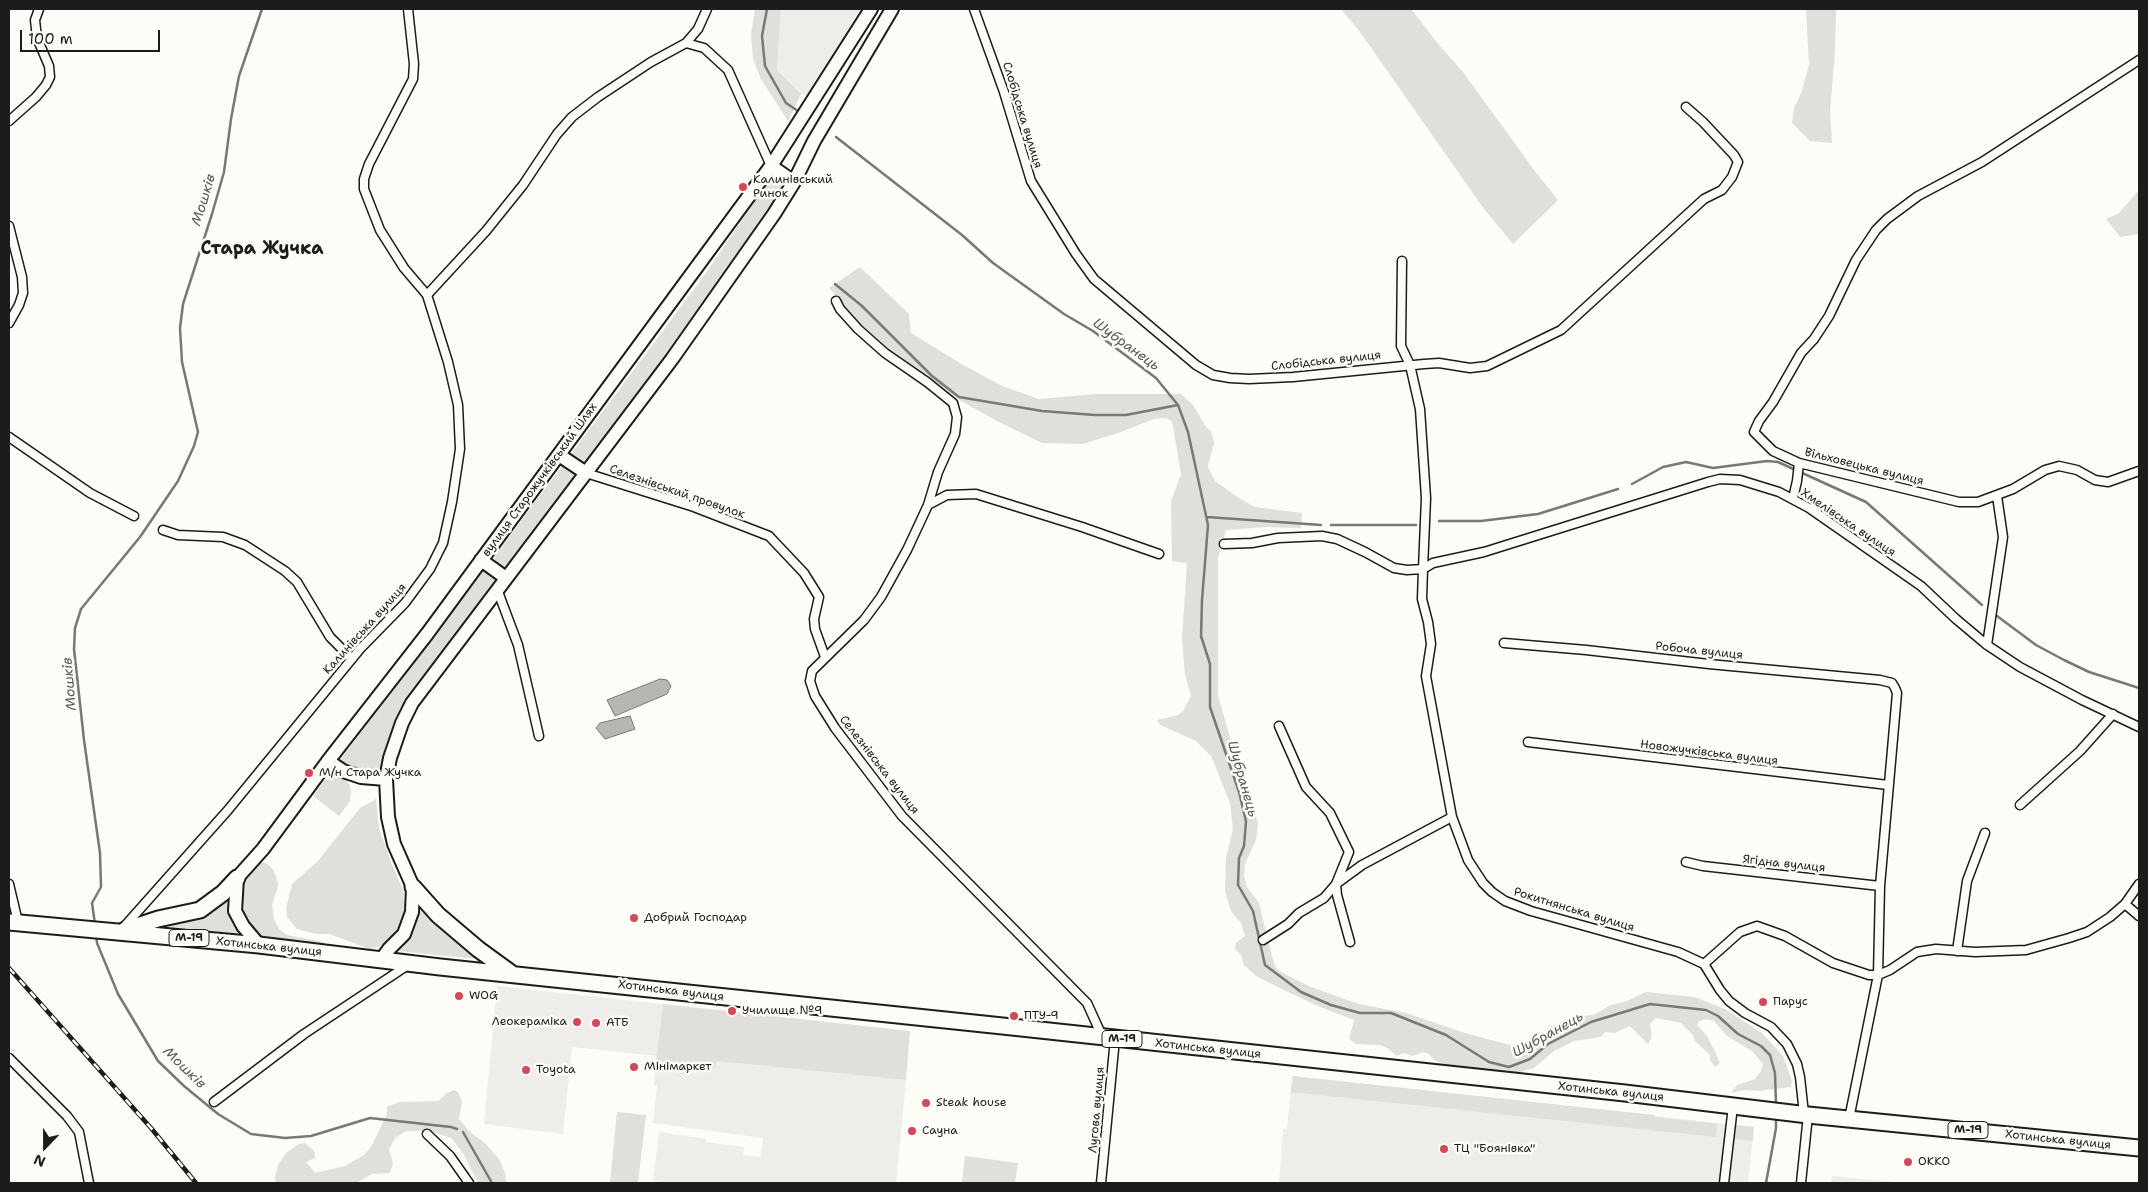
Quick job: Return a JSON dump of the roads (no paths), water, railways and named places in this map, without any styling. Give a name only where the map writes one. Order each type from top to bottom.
[{"type":"highway","points":[[114,931],[200,910],[223,893],[237,878]]},
{"type":"highway","points":[[413,887],[438,915],[478,949],[512,974]]},
{"type":"highway","name":"Хотинська вулиця","points":[[13,922],[259,945],[410,964],[1849,1119],[2139,1148]]},
{"type":"main road","points":[[381,960],[404,934],[410,923],[412,912],[413,887],[394,844],[388,817],[386,780],[390,758],[412,703],[672,358],[794,182],[814,141],[832,114],[890,13],[871,9]]},
{"type":"main road","name":"вулиця Старожучківський Шлях","points":[[237,878],[268,842],[328,761],[427,634],[771,166],[871,9]]},
{"type":"main road","points":[[771,166],[794,182]]},
{"type":"main road","points":[[559,455],[586,473]]},
{"type":"main road","points":[[481,560],[506,578]]},
{"type":"main road","points":[[328,761],[343,771],[361,777],[386,780]]},
{"type":"main road","points":[[237,878],[235,911],[243,926],[259,945]]},
{"type":"street","points":[[9,121],[36,97],[50,77],[49,66],[37,38],[35,20],[39,9]]},
{"type":"street","name":"Калинівська вулиця","points":[[114,931],[228,810],[352,659],[405,603],[430,569],[443,543],[452,502],[460,448],[458,405],[448,362],[427,295],[404,268],[380,230],[364,189],[364,179],[369,164],[408,90],[414,72],[408,9]]},
{"type":"street","points":[[427,295],[486,231],[522,185],[557,134],[572,118],[598,97],[651,62],[686,44],[698,29],[707,9]]},
{"type":"street","name":"Слобідська вулиця","points":[[974,9],[1004,92],[1026,169],[1050,213],[1094,279],[1196,365],[1213,375],[1249,379],[1440,363],[1470,368],[1487,366],[1561,330],[1704,199],[1722,190],[1732,177],[1738,162],[1703,122],[1686,107]]},
{"type":"street","points":[[686,44],[704,48],[728,70],[771,166]]},
{"type":"street","name":"Вільховецька вулиця","points":[[2139,60],[1982,162],[1918,196],[1876,230],[1856,260],[1829,316],[1814,339],[1801,353],[1754,432],[1773,451],[1799,465],[1959,502],[1978,502],[1997,496],[2014,489],[2045,470],[2059,466],[2077,470],[2095,480],[2108,482],[2139,471]]},
{"type":"street","points":[[9,226],[22,277],[23,293],[9,324]]},
{"type":"street","name":"Рокитнянська вулиця","points":[[1402,261],[1401,346],[1410,365],[1420,409],[1426,498],[1422,600],[1431,644],[1426,676],[1452,817],[1468,860],[1483,883],[1492,892],[1506,901],[1531,910],[1678,952],[1704,964]]},
{"type":"street","name":"Селезнівська вулиця","points":[[836,301],[840,309],[858,329],[885,353],[927,382],[953,404],[957,417],[955,434],[938,472],[928,505],[908,550],[881,597],[864,620],[812,671],[810,681],[815,696],[835,728],[902,816],[1087,1003],[1109,1038]]},
{"type":"street","points":[[9,437],[90,493],[134,516]]},
{"type":"street","points":[[1793,498],[1799,465]]},
{"type":"street","name":"Селезнівський провулок","points":[[586,473],[694,507],[768,536],[804,573],[820,597],[814,619],[815,629],[825,657]]},
{"type":"street","name":"Хмелівська вулиця","points":[[1423,569],[1433,563],[1484,552],[1656,497],[1720,479],[1740,480],[1793,498],[1921,586],[1956,619],[1988,645],[2020,667],[2139,727]]},
{"type":"street","points":[[928,505],[946,494],[976,494],[1082,526],[1159,554]]},
{"type":"street","points":[[1988,645],[2004,537],[1997,496]]},
{"type":"street","points":[[163,530],[178,534],[223,538],[245,545],[285,571],[297,582],[330,637],[352,659]]},
{"type":"street","points":[[1224,544],[1252,543],[1278,538],[1322,536],[1337,539],[1394,568],[1407,570],[1423,569]]},
{"type":"street","points":[[497,590],[518,646],[539,736]]},
{"type":"street","name":"Робоча вулиця","points":[[1504,643],[1880,680],[1892,683],[1897,693],[1888,785]]},
{"type":"street","points":[[2020,805],[2080,751],[2113,714]]},
{"type":"street","points":[[1279,726],[1306,787],[1330,813],[1349,852],[1336,884],[1337,895],[1350,942]]},
{"type":"street","name":"Новожучківська вулиця","points":[[1528,742],[1888,785]]},
{"type":"street","points":[[1849,1119],[1857,1088],[1878,975],[1880,886],[1888,785]]},
{"type":"street","points":[[1263,940],[1288,924],[1299,913],[1324,898],[1336,884],[1362,865],[1452,817]]},
{"type":"street","points":[[1957,951],[1967,881],[1985,833]]},
{"type":"street","name":"Ягідна вулиця","points":[[1686,862],[1702,866],[1880,886]]},
{"type":"street","points":[[9,884],[13,922]]},
{"type":"street","points":[[1801,1183],[1803,1114],[1797,1064],[1786,1044],[1771,1026],[1746,1013],[1730,1001],[1720,990],[1704,964],[1740,932],[1754,926],[1784,936],[1833,963],[1868,975],[1878,975],[1890,970],[1917,952],[1936,949],[1957,951],[2026,950],[2087,932],[2110,917],[2125,904],[2139,884]]},
{"type":"street","points":[[2125,904],[2139,916]]},
{"type":"street","points":[[214,1102],[304,1034],[410,964]]},
{"type":"street","name":"Лугова вулиця","points":[[1101,1183],[1109,1038]]},
{"type":"street","points":[[9,1058],[67,1116],[79,1132],[89,1183]]},
{"type":"street","points":[[1724,1183],[1737,1106]]},
{"type":"street","points":[[427,1134],[450,1156],[469,1183]]},
{"type":"waterway","name":"Мошків","points":[[95,924],[92,903],[101,887],[100,853],[84,740],[74,649],[75,628],[81,609],[140,537],[178,481],[194,446],[198,432],[182,362],[180,328],[183,304],[224,172],[239,76],[262,9]]},
{"type":"waterway","name":"Шубранець","points":[[767,9],[762,36],[765,66],[786,103],[798,111]]},
{"type":"waterway","name":"Шубранець","points":[[836,137],[962,235],[993,263],[1064,314],[1093,331],[1156,378],[1178,405],[1188,432],[1208,525],[1201,636],[1210,664],[1210,707],[1239,792],[1246,821],[1244,846],[1239,858],[1238,885],[1253,911],[1265,965],[1301,992],[1331,1005],[1360,1013],[1391,1013],[1446,1035],[1489,1062],[1509,1067],[1530,1059],[1548,1044],[1591,1022],[1650,1004],[1706,1010],[1718,1016],[1738,1034],[1761,1046],[1770,1055],[1775,1073],[1776,1105]]},
{"type":"waterway","points":[[835,284],[862,306],[932,376],[959,397],[1042,411],[1095,415],[1126,415],[1178,405]]},
{"type":"waterway","points":[[1632,484],[1663,467],[1686,462],[1713,468],[1767,461],[1778,462],[1866,502],[1982,605]]},
{"type":"waterway","points":[[1439,521],[1481,521],[1538,514],[1618,489]]},
{"type":"waterway","points":[[1207,517],[1321,525]]},
{"type":"waterway","points":[[1331,525],[1416,525]]},
{"type":"waterway","points":[[1997,616],[2036,645],[2064,660],[2089,672],[2139,688]]},
{"type":"waterway","name":"Мошків","points":[[96,934],[97,943],[118,994],[158,1061],[184,1086],[218,1114],[251,1134],[285,1138],[311,1136],[370,1118],[457,1129]]},
{"type":"waterway","name":"Шубранець","points":[[1766,1183],[1776,1128],[1776,1116]]},
{"type":"waterway","name":"Мошків","points":[[463,1132],[492,1183]]},
{"type":"railway","points":[[9,968],[151,1128],[196,1183]]},
{"type":"place","name":"Калинівський Ринок","points":[[743,187]]},
{"type":"place","name":"М/н Стара Жучка","points":[[309,773]]},
{"type":"place","name":"Добрий Господар","points":[[634,918]]},
{"type":"place","name":"WOG","points":[[459,996]]},
{"type":"place","name":"Парус","points":[[1763,1002]]},
{"type":"place","name":"Училище №9","points":[[732,1011]]},
{"type":"place","name":"ПТУ-9","points":[[1014,1016]]},
{"type":"place","name":"Леокераміка","points":[[577,1022]]},
{"type":"place","name":"АТБ","points":[[596,1023]]},
{"type":"place","name":"Мінімаркет","points":[[634,1067]]},
{"type":"place","name":"Toyota","points":[[526,1070]]},
{"type":"place","name":"Steak house","points":[[926,1103]]},
{"type":"place","name":"Сауна","points":[[912,1131]]},
{"type":"place","name":"ТЦ \"Боянівка\"","points":[[1444,1149]]},
{"type":"place","name":"ОККО","points":[[1908,1162]]},
{"type":"district","name":"Стара Жучка","points":[[262,249]]}]
